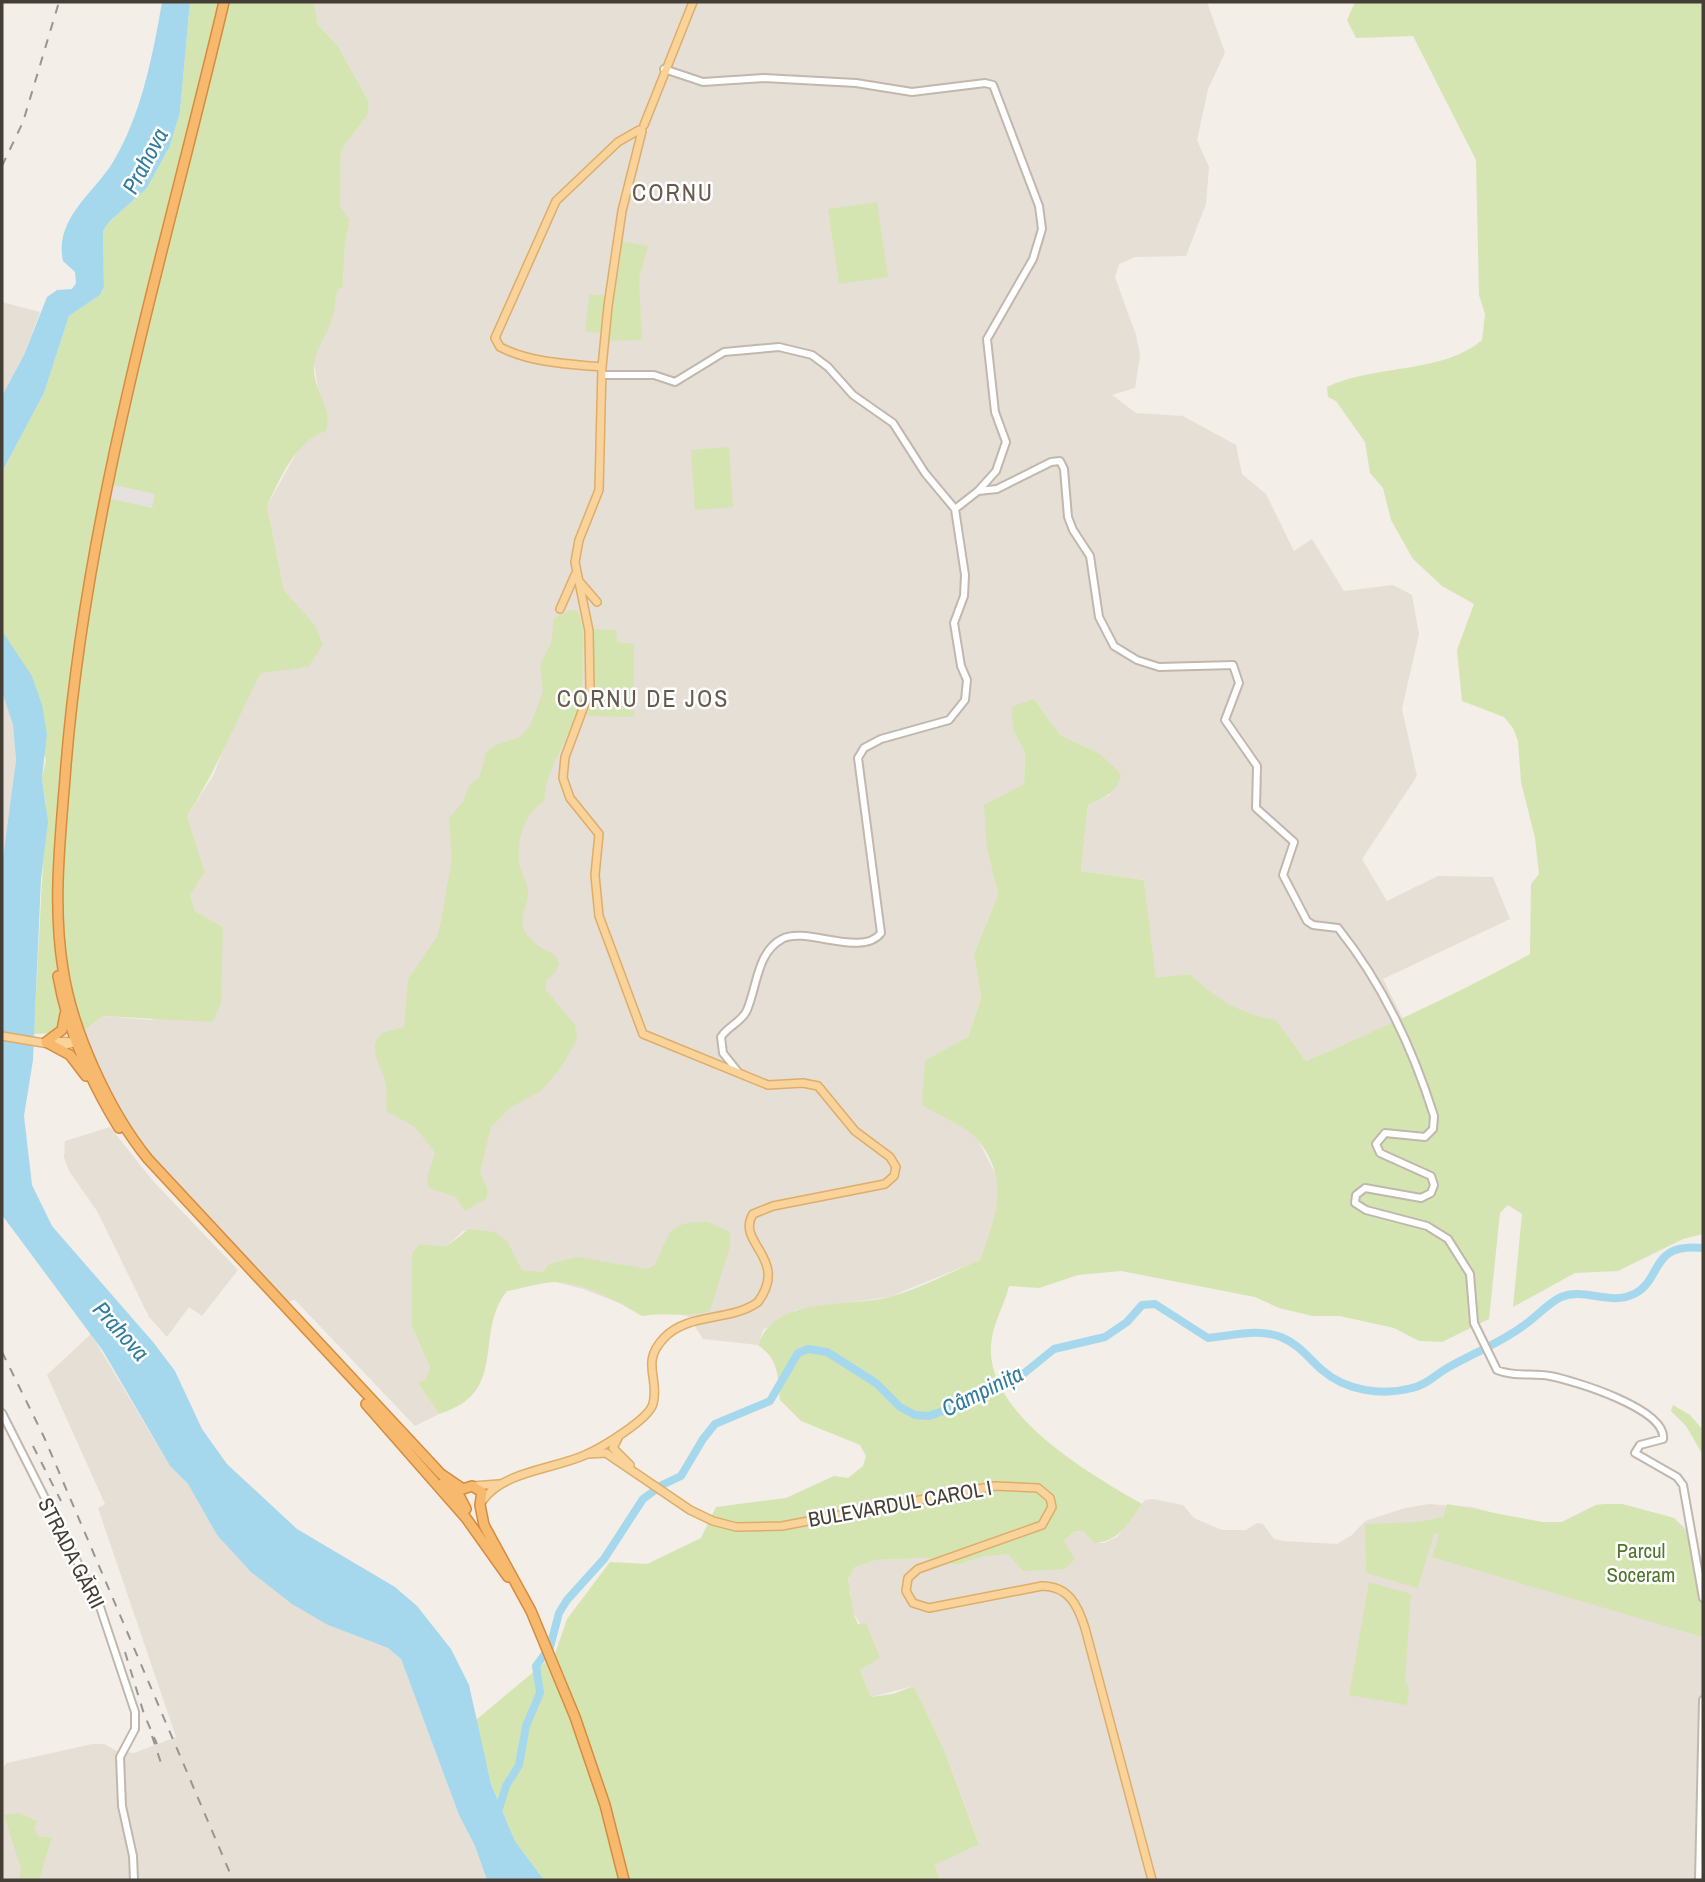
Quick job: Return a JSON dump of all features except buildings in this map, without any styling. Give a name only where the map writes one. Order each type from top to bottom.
[{"type":"highway","points":[[46,1042],[56,1038],[64,1026],[54,949],[53,871],[65,710],[78,608],[108,454],[221,2]]},
{"type":"highway","points":[[221,2],[114,449],[78,642],[58,897],[63,970],[81,1041],[123,1124],[148,1159],[441,1474],[465,1491],[479,1489],[484,1525],[511,1569],[557,1678],[622,1880]]},
{"type":"highway","points":[[62,995],[117,1125]]},
{"type":"highway","points":[[46,1042],[65,1052],[79,1064],[100,1103],[143,1162],[395,1436],[467,1518],[511,1581]]},
{"type":"highway","points":[[395,1436],[465,1491]]},
{"type":"highway","points":[[465,1491],[464,1507],[501,1560],[539,1637]]},
{"type":"highway","points":[[464,1507],[472,1509],[481,1502]]},
{"type":"main road","points":[[465,1491],[503,1484],[608,1447],[620,1433],[642,1419],[652,1407],[651,1360],[657,1346],[669,1333],[691,1323],[747,1309],[761,1298],[769,1271],[767,1260],[751,1234],[749,1223],[753,1213],[773,1206],[885,1184],[895,1171],[893,1160],[855,1131],[818,1086],[803,1083],[768,1085],[650,1039],[640,1031],[602,927],[596,886],[599,834],[570,798],[562,771],[590,690],[590,636],[575,575],[577,546],[599,490],[602,371],[618,237],[642,129],[693,2]]},
{"type":"main road","points":[[602,371],[513,353],[497,345],[495,338],[556,201],[618,142],[642,129]]},
{"type":"main road","points":[[575,575],[597,602]]},
{"type":"main road","points":[[560,609],[575,575]]},
{"type":"main road","points":[[2,1036],[66,1046],[81,1041]]},
{"type":"main road","name":"BULEVARDUL CAROL I","points":[[608,1447],[676,1501],[713,1521],[753,1528],[782,1526],[968,1488],[1025,1485],[1044,1490],[1051,1498],[1052,1507],[1042,1525],[914,1571],[906,1582],[907,1596],[918,1605],[929,1608],[1042,1586],[1058,1588],[1069,1595],[1085,1628],[1152,1880]]},
{"type":"main road","points":[[481,1502],[503,1484]]},
{"type":"street","points":[[664,69],[703,82],[764,78],[856,83],[912,92],[985,83],[995,88],[999,108],[1039,206],[1042,229],[1033,259],[987,339],[995,412],[1006,442],[996,471],[978,491],[955,509]]},
{"type":"street","points":[[602,371],[654,375],[675,382],[720,353],[779,346],[805,352],[820,359],[853,395],[897,427],[925,473],[955,509],[965,575],[964,596],[954,622],[961,666],[967,680],[965,700],[949,720],[881,738],[863,748],[858,758],[880,935],[841,943],[800,935],[780,939],[764,960],[745,1014],[721,1037],[721,1048],[740,1075]]},
{"type":"street","points":[[978,491],[997,489],[1051,462],[1060,461],[1064,469],[1068,517],[1090,556],[1099,617],[1114,646],[1136,660],[1159,667],[1233,665],[1239,683],[1225,720],[1256,766],[1256,808],[1294,842],[1283,867],[1283,878],[1310,924],[1339,930],[1395,1017],[1431,1109],[1434,1126],[1425,1137],[1382,1134],[1376,1147],[1385,1156],[1426,1172],[1434,1185],[1429,1195],[1421,1198],[1366,1188],[1358,1192],[1355,1203],[1361,1208],[1427,1226],[1448,1239],[1470,1274],[1472,1315],[1488,1356],[1501,1372],[1542,1375],[1571,1382],[1631,1405],[1656,1422],[1664,1432],[1663,1439],[1640,1445],[1635,1453],[1677,1477],[1683,1485],[1703,1598]]},
{"type":"street","points":[[708,1062],[721,1048]]},
{"type":"street","name":"STRADA GĂRII","points":[[2,1413],[100,1607],[130,1697],[136,1725],[120,1757],[122,1806],[133,1856],[134,1880]]},
{"type":"street","points":[[1699,1880],[1703,1700]]},
{"type":"shaded area","points":[[314,2],[1207,2],[1225,53],[1208,89],[1197,140],[1209,167],[1206,204],[1186,256],[1135,257],[1119,264],[1115,277],[1136,335],[1140,355],[1135,388],[1112,395],[1136,413],[1183,416],[1236,445],[1242,474],[1266,494],[1294,551],[1312,539],[1344,591],[1393,585],[1412,595],[1419,634],[1402,709],[1417,776],[1362,859],[1387,901],[1438,876],[1493,877],[1510,919],[1383,979],[1403,1019],[1306,1061],[1276,1020],[1247,1015],[1214,996],[1190,974],[1156,979],[1144,880],[1081,871],[1088,805],[1110,795],[1099,753],[1060,735],[1034,699],[1014,732],[1025,753],[1024,784],[987,849],[998,895],[974,954],[981,998],[968,1037],[925,1060],[977,1138],[998,1179],[998,1213],[980,1260],[889,1297],[796,1310],[763,1330],[758,1345],[703,1339],[689,1317],[668,1311],[642,1316],[622,1304],[556,1282],[543,1272],[522,1270],[506,1241],[495,1232],[463,1231],[447,1246],[419,1244],[412,1253],[412,1327],[430,1367],[426,1379],[418,1383],[439,1414],[415,1426],[295,1300],[283,1302],[146,1155],[108,1090],[83,1032],[102,1016],[152,1020],[223,927],[195,911],[190,895],[205,872],[187,816],[213,776],[233,725],[261,672],[308,667],[315,625],[284,590],[267,506],[298,450],[310,437],[325,431],[314,353],[334,311],[334,298],[343,287],[345,245],[350,221],[340,206],[341,150],[368,113],[369,102],[338,46],[318,25]]},
{"type":"shaded area","points":[[2,302],[40,312],[24,355],[2,396]]},
{"type":"shaded area","points":[[110,484],[155,494],[152,508],[107,498]]},
{"type":"shaded area","points":[[2,692],[13,725],[16,760],[2,865]]},
{"type":"shaded area","points":[[110,1127],[153,1181],[238,1270],[202,1316],[189,1307],[167,1337],[149,1317],[97,1211],[69,1171],[64,1157],[65,1141]]},
{"type":"shaded area","points":[[91,1334],[170,1466],[188,1484],[217,1535],[328,1625],[388,1648],[401,1659],[459,1815],[475,1846],[487,1880],[2,1880],[2,1768],[7,1763],[92,1744],[104,1744],[117,1751],[134,1753],[176,1737],[98,1508],[105,1504],[47,1375]]},
{"type":"shaded area","points":[[1145,1500],[1183,1505],[1194,1518],[1222,1530],[1246,1530],[1257,1523],[1263,1524],[1274,1539],[1337,1544],[1352,1535],[1365,1521],[1405,1508],[1429,1504],[1472,1507],[1512,1518],[1542,1522],[1562,1522],[1596,1505],[1606,1504],[1622,1504],[1674,1518],[1698,1540],[1703,1572],[1703,1880],[940,1880],[935,1865],[979,1843],[945,1752],[914,1686],[871,1697],[860,1670],[880,1658],[849,1605],[851,1594],[848,1579],[855,1567],[877,1560],[929,1558],[957,1565],[986,1556],[1064,1541],[1075,1531],[1084,1532],[1094,1543],[1104,1543],[1117,1537]]},
{"type":"green space","points":[[190,2],[314,2],[318,25],[338,46],[369,102],[368,114],[341,150],[340,206],[350,220],[345,245],[343,287],[338,290],[332,320],[317,352],[314,368],[326,410],[326,431],[315,436],[297,452],[267,506],[284,590],[315,625],[323,645],[308,667],[261,673],[217,763],[187,816],[205,872],[190,895],[195,911],[223,927],[221,1003],[213,1022],[102,1016],[83,1032],[34,1034],[46,805],[42,778],[46,760],[12,651],[2,631],[2,472],[44,393],[69,316],[100,295],[104,287],[103,231],[109,222],[147,188],[170,146],[180,112]]},
{"type":"green space","points":[[1355,2],[1703,2],[1703,1234],[1683,1239],[1618,1271],[1575,1273],[1513,1307],[1522,1214],[1508,1205],[1500,1213],[1489,1319],[1442,1342],[1419,1341],[1394,1328],[1340,1316],[1313,1316],[1279,1308],[1255,1297],[1121,1271],[1078,1275],[1039,1288],[1009,1286],[992,1337],[992,1364],[1002,1390],[1019,1414],[1042,1437],[1094,1475],[1142,1504],[1122,1530],[1103,1542],[1094,1543],[1084,1532],[1075,1531],[1064,1541],[1075,1559],[1065,1569],[1023,1571],[1008,1554],[986,1556],[957,1565],[929,1558],[877,1560],[855,1567],[848,1579],[855,1618],[858,1624],[866,1623],[880,1658],[860,1670],[871,1697],[893,1694],[914,1686],[945,1752],[979,1844],[935,1865],[940,1880],[544,1880],[515,1841],[491,1784],[476,1720],[555,1654],[567,1619],[610,1562],[647,1564],[701,1538],[716,1507],[786,1498],[834,1476],[848,1478],[863,1466],[866,1456],[860,1445],[801,1421],[780,1400],[774,1363],[758,1345],[767,1329],[780,1318],[796,1311],[901,1294],[980,1260],[995,1213],[997,1184],[994,1169],[988,1154],[972,1134],[922,1105],[925,1060],[968,1037],[981,998],[974,954],[998,895],[987,849],[984,805],[1024,784],[1025,753],[1014,732],[1011,707],[1034,699],[1060,735],[1099,753],[1121,774],[1113,790],[1088,805],[1081,871],[1144,880],[1156,978],[1190,974],[1210,992],[1230,1004],[1251,1014],[1276,1020],[1306,1061],[1420,1010],[1530,954],[1531,884],[1539,874],[1535,838],[1521,782],[1518,741],[1513,728],[1504,717],[1462,701],[1457,650],[1474,604],[1442,586],[1413,559],[1391,520],[1383,488],[1370,473],[1365,442],[1336,401],[1328,397],[1327,387],[1346,380],[1428,364],[1466,351],[1482,340],[1485,314],[1479,295],[1476,160],[1413,36],[1356,38],[1347,20]]},
{"type":"green space","points":[[877,202],[888,277],[839,284],[828,209]]},
{"type":"green space","points":[[619,241],[648,246],[639,279],[642,340],[606,341]]},
{"type":"green space","points":[[589,295],[607,295],[603,334],[585,331]]},
{"type":"green space","points":[[729,447],[733,507],[695,510],[691,450]]},
{"type":"green space","points":[[576,610],[583,629],[580,703],[552,768],[545,790],[545,800],[532,812],[523,828],[519,863],[528,891],[523,928],[535,943],[555,955],[559,964],[555,973],[546,981],[546,990],[575,1025],[577,1040],[560,1069],[542,1090],[510,1108],[491,1127],[480,1172],[487,1188],[487,1198],[465,1211],[456,1197],[429,1188],[427,1179],[435,1153],[415,1127],[388,1112],[386,1085],[376,1058],[375,1046],[382,1033],[404,1027],[408,979],[437,937],[452,858],[449,818],[463,802],[469,786],[479,778],[486,753],[493,746],[521,737],[531,723],[543,691],[540,665],[551,643],[554,618]]},
{"type":"green space","points":[[593,629],[616,630],[617,642],[634,644],[634,717],[587,716],[594,690]]},
{"type":"green space","points":[[708,1222],[730,1232],[731,1243],[710,1311],[642,1316],[590,1289],[567,1283],[544,1283],[507,1291],[497,1307],[483,1377],[475,1392],[461,1404],[439,1414],[418,1383],[426,1379],[430,1367],[412,1327],[412,1253],[419,1244],[447,1246],[469,1229],[495,1232],[507,1241],[522,1270],[543,1272],[549,1264],[577,1257],[647,1269],[655,1265],[668,1237],[677,1227]]},
{"type":"green space","points":[[1673,1405],[1690,1415],[1703,1430],[1703,1455],[1686,1426],[1671,1411]]},
{"type":"green space","name":"Parcul Soceram","points":[[1447,1504],[1542,1522],[1562,1522],[1596,1505],[1606,1504],[1622,1504],[1674,1518],[1694,1540],[1703,1598],[1703,1637],[1432,1557],[1439,1535],[1434,1533],[1418,1588],[1366,1573],[1365,1524],[1419,1522],[1443,1517],[1440,1530]]},
{"type":"green space","points":[[1369,1582],[1411,1594],[1405,1681],[1409,1689],[1407,1705],[1349,1695]]},
{"type":"green space","points":[[19,1813],[37,1821],[34,1828],[38,1837],[52,1837],[39,1880],[19,1880],[21,1868],[4,1815]]},
{"type":"water","name":"Prahova","points":[[162,2],[190,2],[180,112],[170,146],[147,188],[109,222],[103,231],[104,287],[100,295],[69,316],[44,393],[2,472],[2,396],[24,355],[47,297],[57,290],[72,289],[76,283],[75,272],[63,261],[64,232],[77,207],[105,173],[123,144],[150,64]]},
{"type":"water","name":"Prahova","points":[[2,631],[32,676],[42,705],[47,734],[42,778],[48,822],[41,879],[33,1060],[24,1116],[32,1185],[52,1226],[175,1371],[202,1429],[227,1464],[297,1529],[395,1587],[417,1606],[451,1649],[469,1685],[491,1784],[515,1841],[544,1880],[487,1880],[475,1846],[459,1815],[401,1659],[388,1648],[328,1625],[292,1604],[251,1572],[217,1535],[188,1484],[170,1466],[103,1351],[2,1215],[2,865],[16,760],[13,725],[2,692]]},
{"type":"waterway","name":"Câmpinița","points":[[497,1815],[506,1786],[519,1765],[526,1726],[540,1693],[536,1666],[550,1647],[559,1613],[567,1600],[604,1559],[643,1499],[662,1485],[681,1476],[715,1424],[770,1401],[798,1353],[808,1349],[827,1352],[876,1383],[900,1407],[915,1415],[929,1416],[962,1404],[1000,1382],[1017,1379],[1054,1349],[1105,1337],[1127,1322],[1142,1305],[1155,1304],[1208,1338],[1254,1333],[1281,1337],[1342,1383],[1365,1390],[1389,1392],[1422,1384],[1505,1338],[1561,1297],[1579,1294],[1616,1298],[1634,1294],[1643,1288],[1665,1256],[1686,1248],[1703,1248]]},
{"type":"railway","points":[[2,166],[23,122],[59,2]]},
{"type":"railway","points":[[2,1352],[44,1437],[233,1880]]},
{"type":"railway","points":[[33,1446],[61,1501]]},
{"type":"railway","points":[[125,1652],[144,1714],[157,1744]]},
{"type":"railway","points":[[152,1736],[163,1769]]},
{"type":"district","name":"CORNU","points":[[673,193]]},
{"type":"district","name":"CORNU DE JOS","points":[[643,699]]}]
